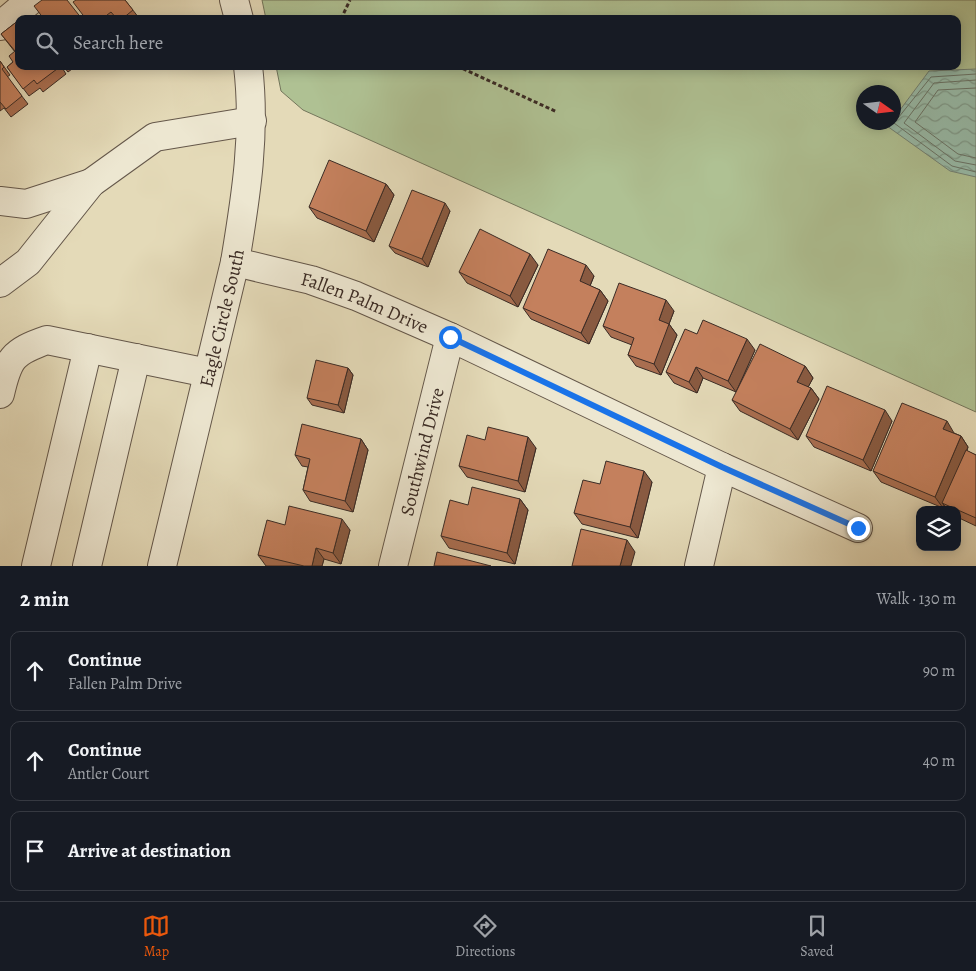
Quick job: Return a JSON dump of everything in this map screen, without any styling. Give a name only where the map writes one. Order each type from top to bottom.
[{"type":"street","points":[[0,26],[31,0]]},
{"type":"street","points":[[234,0],[238,15]]},
{"type":"street","name":"Eagle Circle South","points":[[162,566],[235,262],[250,169],[252,121],[248,70]]},
{"type":"street","points":[[0,283],[28,262],[91,183],[155,137],[252,121]]},
{"type":"street","points":[[0,201],[26,204],[91,183]]},
{"type":"street","name":"Fallen Palm Drive","points":[[235,262],[311,280],[356,296],[450,337],[722,467],[858,528]]},
{"type":"street","name":"Southwind Drive","points":[[392,566],[450,337]]},
{"type":"street","points":[[0,394],[7,366],[24,348],[47,340],[208,373]]},
{"type":"street","points":[[36,566],[88,348]]},
{"type":"street","points":[[87,566],[136,358]]},
{"type":"street","points":[[699,566],[722,467]]},
{"type":"path","points":[[343,15],[350,0]]},
{"type":"path","points":[[467,70],[557,112]]},
{"type":"shaded area","points":[[262,0],[976,0],[976,412],[303,110],[281,91],[277,70],[961,70],[961,15],[265,15]]},
{"type":"water","points":[[976,69],[976,177],[950,171],[893,130],[901,130],[901,109],[929,71]]},
{"type":"building","points":[[42,0],[67,0],[79,15],[41,15],[34,6]]},
{"type":"building","points":[[76,0],[125,0],[133,10],[127,15],[114,15],[111,12],[107,15],[83,15],[73,2]]},
{"type":"building","points":[[15,23],[15,51],[1,34]]},
{"type":"building","points":[[15,51],[15,70],[56,70],[37,84],[34,80],[23,89],[7,67],[13,62],[9,56]]},
{"type":"building","points":[[0,61],[4,67],[2,69],[22,96],[6,109],[0,102]]},
{"type":"building","points":[[329,160],[386,184],[366,231],[309,207]]},
{"type":"building","points":[[412,190],[445,203],[422,259],[389,246]]},
{"type":"building","points":[[480,229],[530,254],[510,296],[459,272]]},
{"type":"building","points":[[548,249],[586,265],[580,281],[600,290],[581,333],[523,308]]},
{"type":"building","points":[[619,283],[666,300],[659,320],[669,324],[654,364],[628,355],[634,338],[603,326]]},
{"type":"building","points":[[703,320],[747,339],[728,381],[696,367],[689,382],[666,372],[685,329],[697,334]]},
{"type":"building","points":[[760,344],[805,366],[797,382],[811,388],[790,429],[732,400]]},
{"type":"building","points":[[316,360],[348,368],[338,405],[307,398]]},
{"type":"building","points":[[827,386],[885,410],[863,460],[806,436]]},
{"type":"building","points":[[902,403],[947,421],[943,429],[961,436],[935,497],[873,471]]},
{"type":"building","points":[[302,424],[361,439],[345,501],[303,490],[310,459],[295,455]]},
{"type":"building","points":[[488,427],[528,437],[518,481],[459,466],[467,435],[485,440]]},
{"type":"building","points":[[966,450],[976,455],[976,518],[961,511],[961,506],[949,506],[942,503]]},
{"type":"building","points":[[606,461],[644,471],[630,527],[574,513],[583,480],[600,484]]},
{"type":"building","points":[[472,487],[520,499],[507,553],[441,536],[450,500],[468,505]]},
{"type":"building","points":[[289,506],[342,519],[333,553],[316,548],[312,566],[304,566],[258,555],[267,520],[285,525]]},
{"type":"building","points":[[581,529],[627,540],[620,566],[572,566]]},
{"type":"building","points":[[437,552],[491,566],[434,566]]},
{"type":"route","points":[[450,337],[722,467],[858,528]]}]
